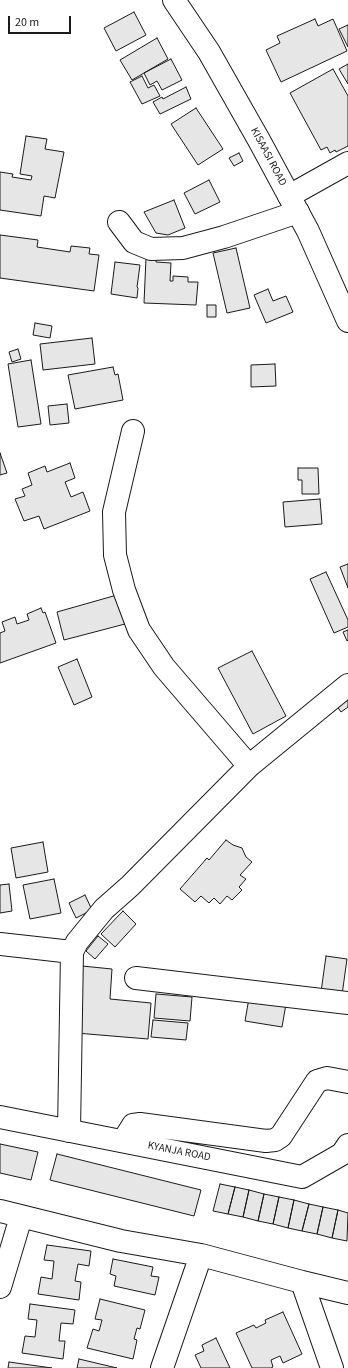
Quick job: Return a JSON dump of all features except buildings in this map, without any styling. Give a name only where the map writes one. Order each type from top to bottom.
[{"type":"street","name":"KISAASI ROAD","points":[[174,0],[209,52],[260,142],[308,231],[348,321]]},
{"type":"street","points":[[119,222],[134,242],[151,250],[183,248],[224,237],[293,204],[348,163]]},
{"type":"street","points":[[132,431],[114,512],[115,555],[124,590],[139,630],[164,667],[249,766]]},
{"type":"street","points":[[70,1131],[72,952],[77,942],[104,909],[130,886],[249,766],[348,685]]},
{"type":"street","points":[[0,944],[72,952]]},
{"type":"street","points":[[136,978],[348,1003]]},
{"type":"street","points":[[123,1141],[132,1125],[140,1124],[266,1141],[276,1140],[281,1136],[317,1081],[327,1078],[348,1082]]},
{"type":"street","name":"KYANJA ROAD","points":[[0,1117],[302,1177],[342,1154],[348,1146]]},
{"type":"street","points":[[0,1211],[122,1241],[201,1255],[348,1293]]},
{"type":"street","points":[[0,1287],[21,1217]]},
{"type":"street","points":[[162,1368],[201,1255]]},
{"type":"street","points":[[302,1282],[332,1368]]}]
